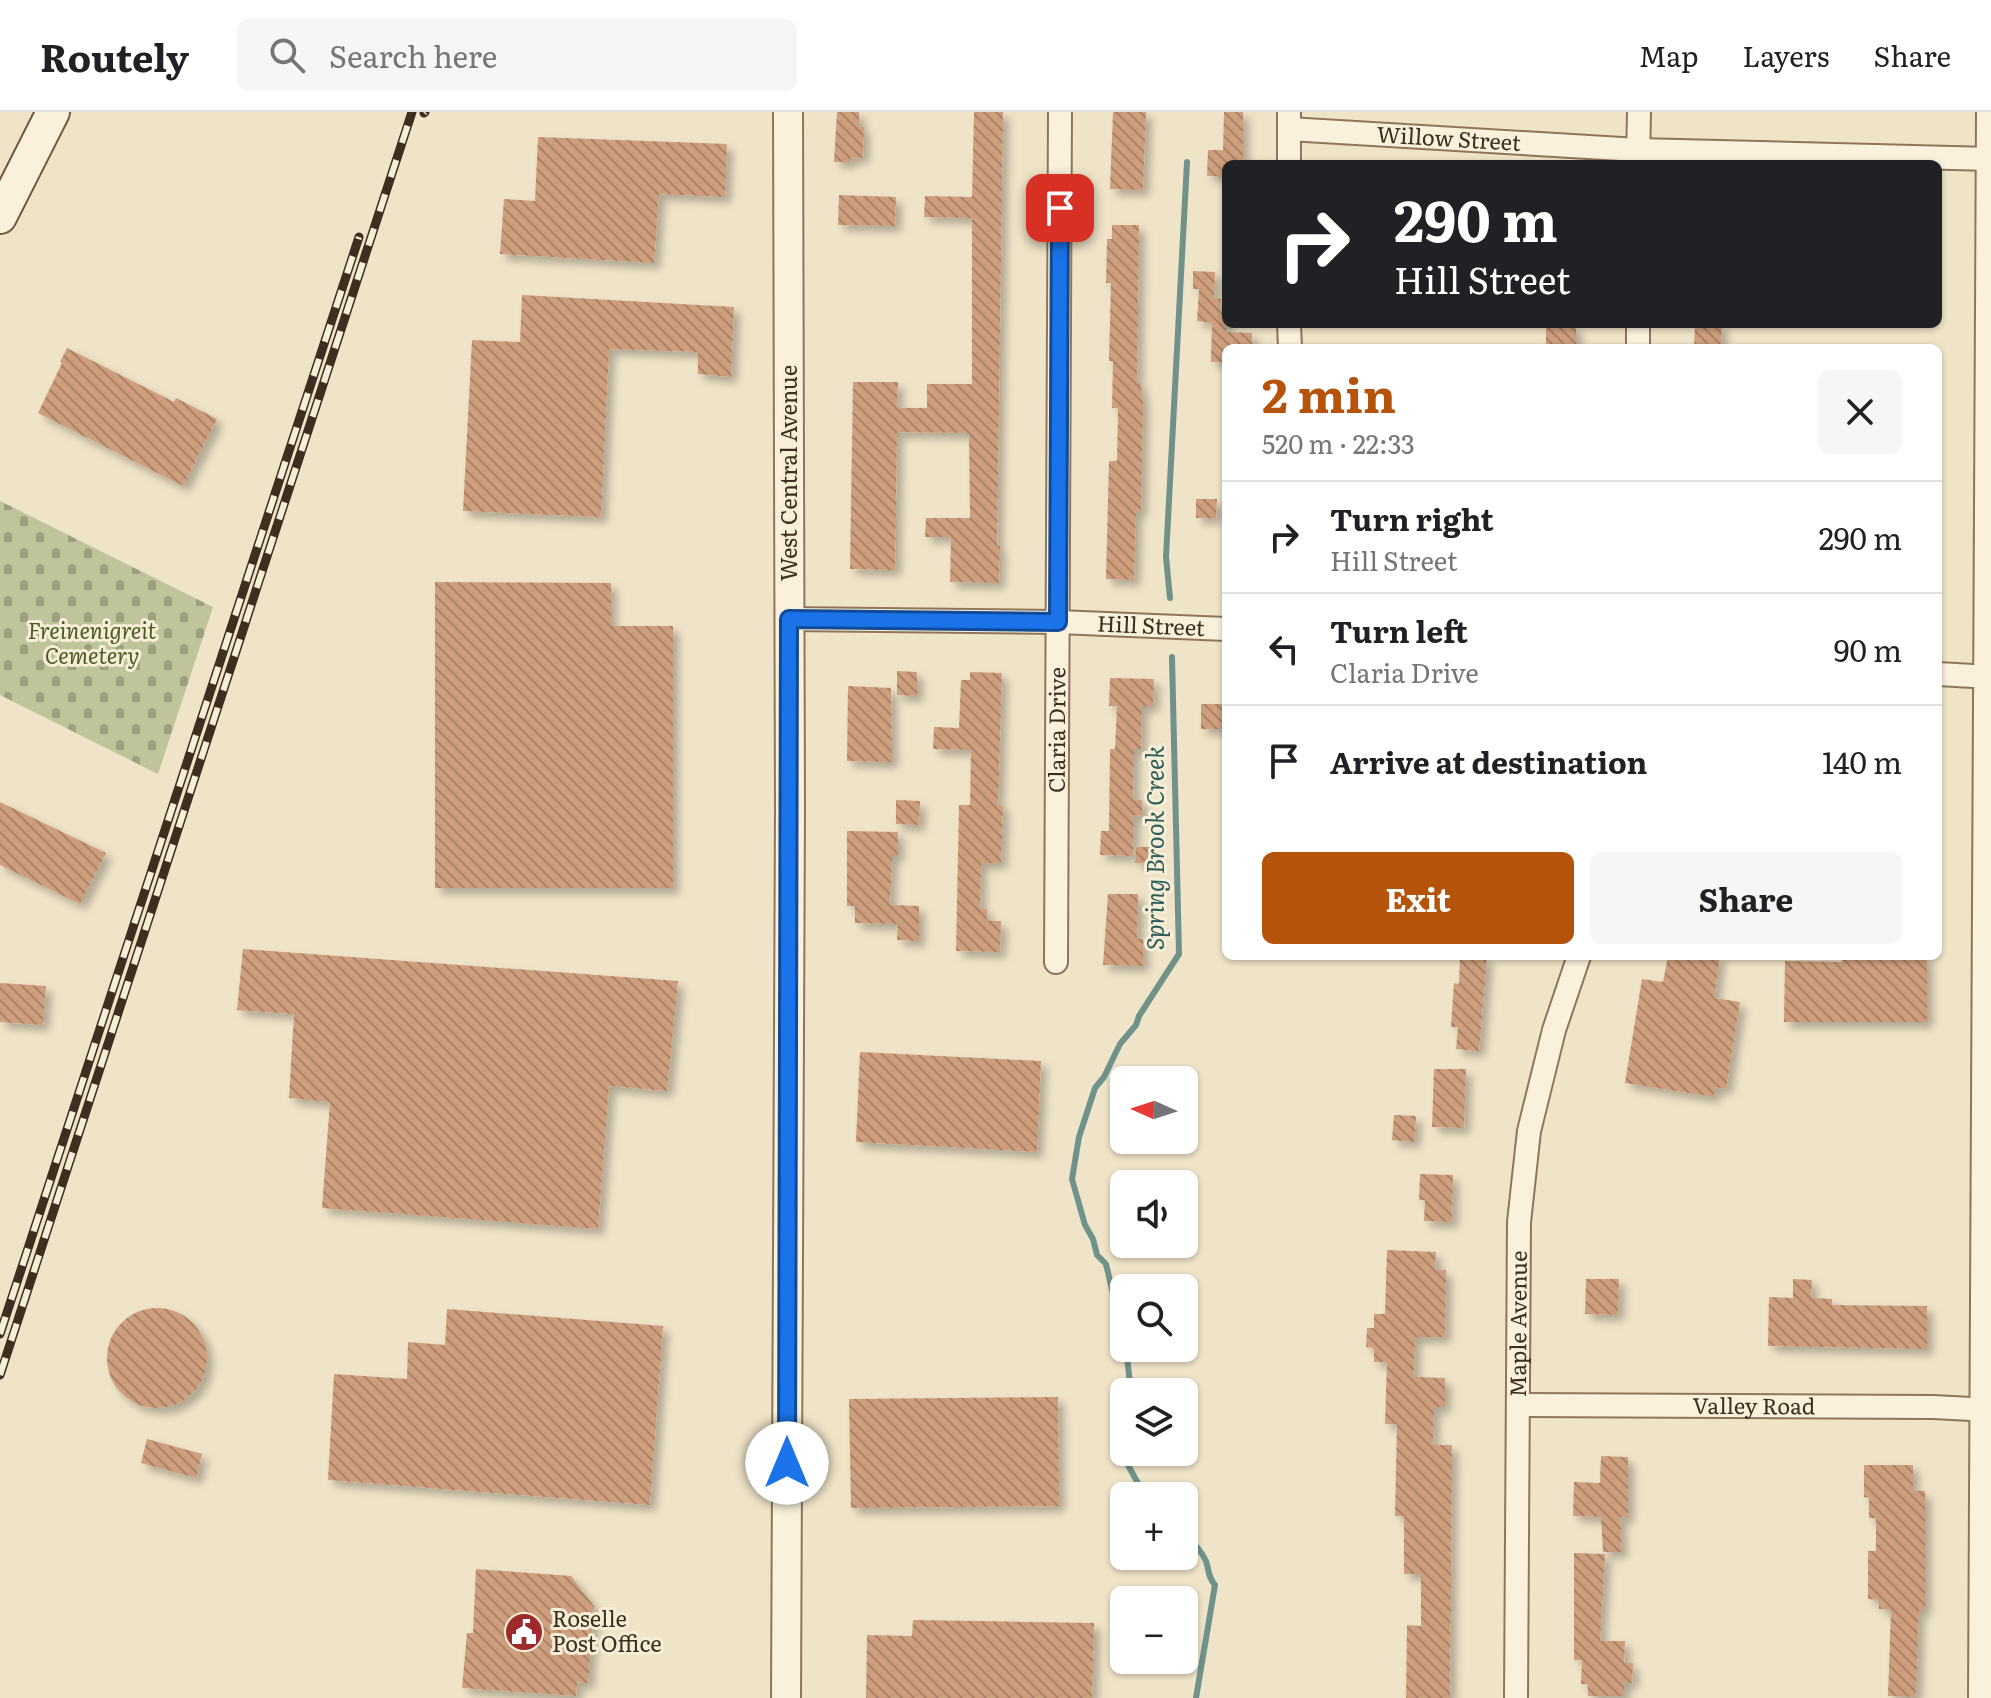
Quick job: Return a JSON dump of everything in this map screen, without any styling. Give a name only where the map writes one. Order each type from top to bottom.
[{"type":"main road","points":[[0,217],[53,112]]},
{"type":"street","name":"West Central Avenue","points":[[786,1698],[788,112]]},
{"type":"street","name":"Claria Drive","points":[[1056,962],[1060,112]]},
{"type":"street","points":[[1638,157],[1639,112]]},
{"type":"street","points":[[1980,1698],[1986,1410],[1988,112]]},
{"type":"street","points":[[1289,121],[1289,160]]},
{"type":"street","name":"Willow Street","points":[[1289,121],[1638,157],[1989,159]]},
{"type":"street","name":"Hill Street","points":[[789,619],[1058,622],[1222,629]]},
{"type":"street","points":[[1942,674],[1988,677]]},
{"type":"street","name":"Maple Avenue","points":[[1516,1698],[1519,1222],[1529,1131],[1554,1030],[1578,960]]},
{"type":"street","name":"Valley Road","points":[[1518,1405],[1933,1407],[1986,1410]]},
{"type":"green space","name":"Freinenigreit Cemetery","points":[[0,501],[213,607],[158,774],[0,695]]},
{"type":"building","points":[[837,112],[859,112],[859,126],[864,127],[863,158],[851,157],[850,162],[834,162]]},
{"type":"building","points":[[974,112],[1003,112],[999,583],[950,582],[951,537],[925,537],[926,518],[970,518],[969,433],[897,432],[895,570],[850,569],[853,382],[898,382],[897,408],[927,408],[927,384],[972,384],[972,218],[924,217],[925,196],[972,197]]},
{"type":"building","points":[[1113,112],[1146,112],[1143,190],[1110,189]]},
{"type":"building","points":[[1224,112],[1243,112],[1243,160],[1222,160],[1222,176],[1207,176],[1208,150],[1223,150]]},
{"type":"building","points":[[538,137],[727,144],[725,197],[659,194],[654,263],[500,254],[504,199],[535,201]]},
{"type":"building","points":[[839,195],[896,197],[895,226],[838,225]]},
{"type":"building","points":[[1112,225],[1139,225],[1137,384],[1141,384],[1143,405],[1141,511],[1136,511],[1134,580],[1106,579],[1109,461],[1117,461],[1118,408],[1112,408],[1113,361],[1109,361],[1111,283],[1106,283],[1107,239],[1112,239]]},
{"type":"building","points":[[1193,271],[1215,272],[1214,298],[1221,299],[1222,328],[1226,328],[1226,332],[1252,333],[1252,344],[1222,344],[1222,362],[1211,362],[1212,323],[1197,321],[1199,289],[1193,289]]},
{"type":"building","points":[[522,295],[734,307],[731,377],[698,374],[698,352],[609,349],[601,517],[463,511],[472,340],[520,342]]},
{"type":"building","points":[[1546,328],[1576,328],[1576,344],[1546,344]]},
{"type":"building","points":[[1695,328],[1722,328],[1721,344],[1694,344]]},
{"type":"building","points":[[67,348],[174,402],[176,398],[217,419],[183,486],[38,413]]},
{"type":"building","points":[[1196,499],[1217,499],[1216,518],[1196,518]]},
{"type":"building","points":[[435,582],[611,583],[611,626],[673,626],[673,888],[435,888]]},
{"type":"building","points":[[897,671],[917,672],[917,696],[897,695]]},
{"type":"building","points":[[970,672],[1002,673],[998,805],[1003,806],[1001,863],[981,863],[980,909],[987,909],[987,921],[1001,921],[1000,952],[956,951],[959,805],[970,805],[971,750],[933,749],[934,727],[959,728],[961,680],[970,680]]},
{"type":"building","points":[[1110,678],[1154,679],[1153,706],[1142,706],[1141,749],[1134,749],[1133,799],[1142,800],[1142,816],[1134,815],[1133,856],[1100,855],[1101,831],[1109,831],[1110,749],[1115,749],[1117,706],[1109,706]]},
{"type":"building","points":[[848,686],[891,688],[892,762],[847,761]]},
{"type":"building","points":[[1201,704],[1222,704],[1222,729],[1201,729]]},
{"type":"building","points":[[896,800],[920,801],[919,825],[896,824]]},
{"type":"building","points":[[0,802],[106,853],[80,904],[0,865]]},
{"type":"building","points":[[847,831],[898,832],[898,856],[892,856],[890,905],[919,906],[919,941],[897,940],[898,924],[855,923],[855,906],[847,906]]},
{"type":"building","points":[[1136,847],[1154,847],[1153,863],[1135,863]]},
{"type":"building","points":[[1108,894],[1138,894],[1137,939],[1143,939],[1143,966],[1103,965]]},
{"type":"building","points":[[243,949],[678,981],[667,1091],[609,1086],[598,1229],[322,1208],[330,1102],[289,1098],[294,1014],[237,1010]]},
{"type":"building","points":[[1460,960],[1487,960],[1479,1051],[1456,1049],[1458,1027],[1451,1027],[1454,983],[1459,984]]},
{"type":"building","points":[[1667,960],[1719,960],[1714,998],[1740,1002],[1726,1089],[1715,1087],[1714,1097],[1625,1083],[1642,979],[1663,982]]},
{"type":"building","points":[[1927,960],[1927,1022],[1784,1022],[1785,961]]},
{"type":"building","points":[[0,983],[46,986],[43,1025],[0,1022]]},
{"type":"building","points":[[860,1052],[1041,1061],[1037,1152],[856,1142]]},
{"type":"building","points":[[1434,1069],[1466,1069],[1464,1128],[1432,1127]]},
{"type":"building","points":[[1394,1115],[1416,1116],[1414,1142],[1392,1140]]},
{"type":"building","points":[[1420,1174],[1453,1175],[1452,1222],[1424,1221],[1425,1200],[1419,1200]]},
{"type":"building","points":[[1387,1250],[1436,1252],[1435,1270],[1446,1270],[1445,1337],[1415,1337],[1414,1377],[1445,1378],[1445,1407],[1434,1407],[1433,1445],[1452,1445],[1450,1698],[1406,1698],[1407,1625],[1421,1626],[1421,1574],[1404,1574],[1404,1516],[1395,1516],[1397,1424],[1385,1424],[1387,1362],[1374,1362],[1374,1348],[1366,1347],[1367,1328],[1374,1328],[1374,1314],[1385,1314]]},
{"type":"building","points":[[1586,1279],[1619,1279],[1618,1315],[1585,1314]]},
{"type":"building","points":[[1793,1279],[1812,1280],[1811,1298],[1832,1299],[1832,1305],[1927,1306],[1927,1349],[1768,1346],[1769,1297],[1793,1298]]},
{"type":"building","points":[[157,1308],[176,1312],[192,1323],[203,1339],[207,1358],[203,1377],[192,1393],[176,1404],[157,1408],[138,1404],[122,1393],[111,1377],[107,1358],[111,1339],[122,1323],[138,1312]]},
{"type":"building","points":[[447,1309],[663,1326],[650,1505],[328,1480],[334,1374],[407,1379],[408,1342],[445,1345]]},
{"type":"building","points":[[1058,1397],[1059,1506],[851,1508],[849,1399]]},
{"type":"building","points":[[147,1439],[202,1454],[196,1478],[141,1463]]},
{"type":"building","points":[[1601,1456],[1628,1457],[1628,1518],[1620,1517],[1622,1552],[1603,1552],[1601,1517],[1573,1516],[1574,1482],[1600,1483]]},
{"type":"building","points":[[1864,1465],[1913,1465],[1913,1491],[1925,1491],[1925,1610],[1919,1610],[1916,1697],[1888,1696],[1891,1610],[1879,1609],[1879,1600],[1868,1599],[1868,1551],[1876,1551],[1876,1518],[1869,1518],[1869,1498],[1864,1497]]},
{"type":"building","points":[[1574,1553],[1605,1554],[1600,1641],[1625,1641],[1624,1663],[1633,1663],[1632,1683],[1624,1683],[1624,1696],[1588,1696],[1588,1684],[1581,1684],[1582,1660],[1574,1660]]},
{"type":"building","points":[[476,1569],[571,1576],[594,1606],[588,1683],[577,1682],[576,1696],[462,1688],[467,1633],[473,1633]]},
{"type":"building","points":[[913,1620],[1094,1623],[1092,1698],[866,1698],[867,1635],[912,1636]]},
{"type":"waterway","name":"Spring Brook Creek","points":[[1170,598],[1166,557],[1187,162]]},
{"type":"waterway","name":"Spring Brook Creek","points":[[1110,1281],[1106,1264],[1097,1255],[1085,1225],[1072,1179],[1079,1137],[1095,1088],[1179,954],[1172,657]]},
{"type":"waterway","name":"Spring Brook Creek","points":[[1128,1362],[1129,1378]]},
{"type":"waterway","name":"Spring Brook Creek","points":[[1128,1466],[1137,1482]]},
{"type":"waterway","name":"Spring Brook Creek","points":[[1196,1698],[1215,1585],[1198,1548]]},
{"type":"railway","points":[[0,1375],[412,112]]},
{"type":"railway","points":[[0,1334],[359,237]]},
{"type":"place","name":"Roselle Post Office","points":[[524,1632]]},
{"type":"route","points":[[787,1463],[789,619],[1058,622],[1060,208]]}]
